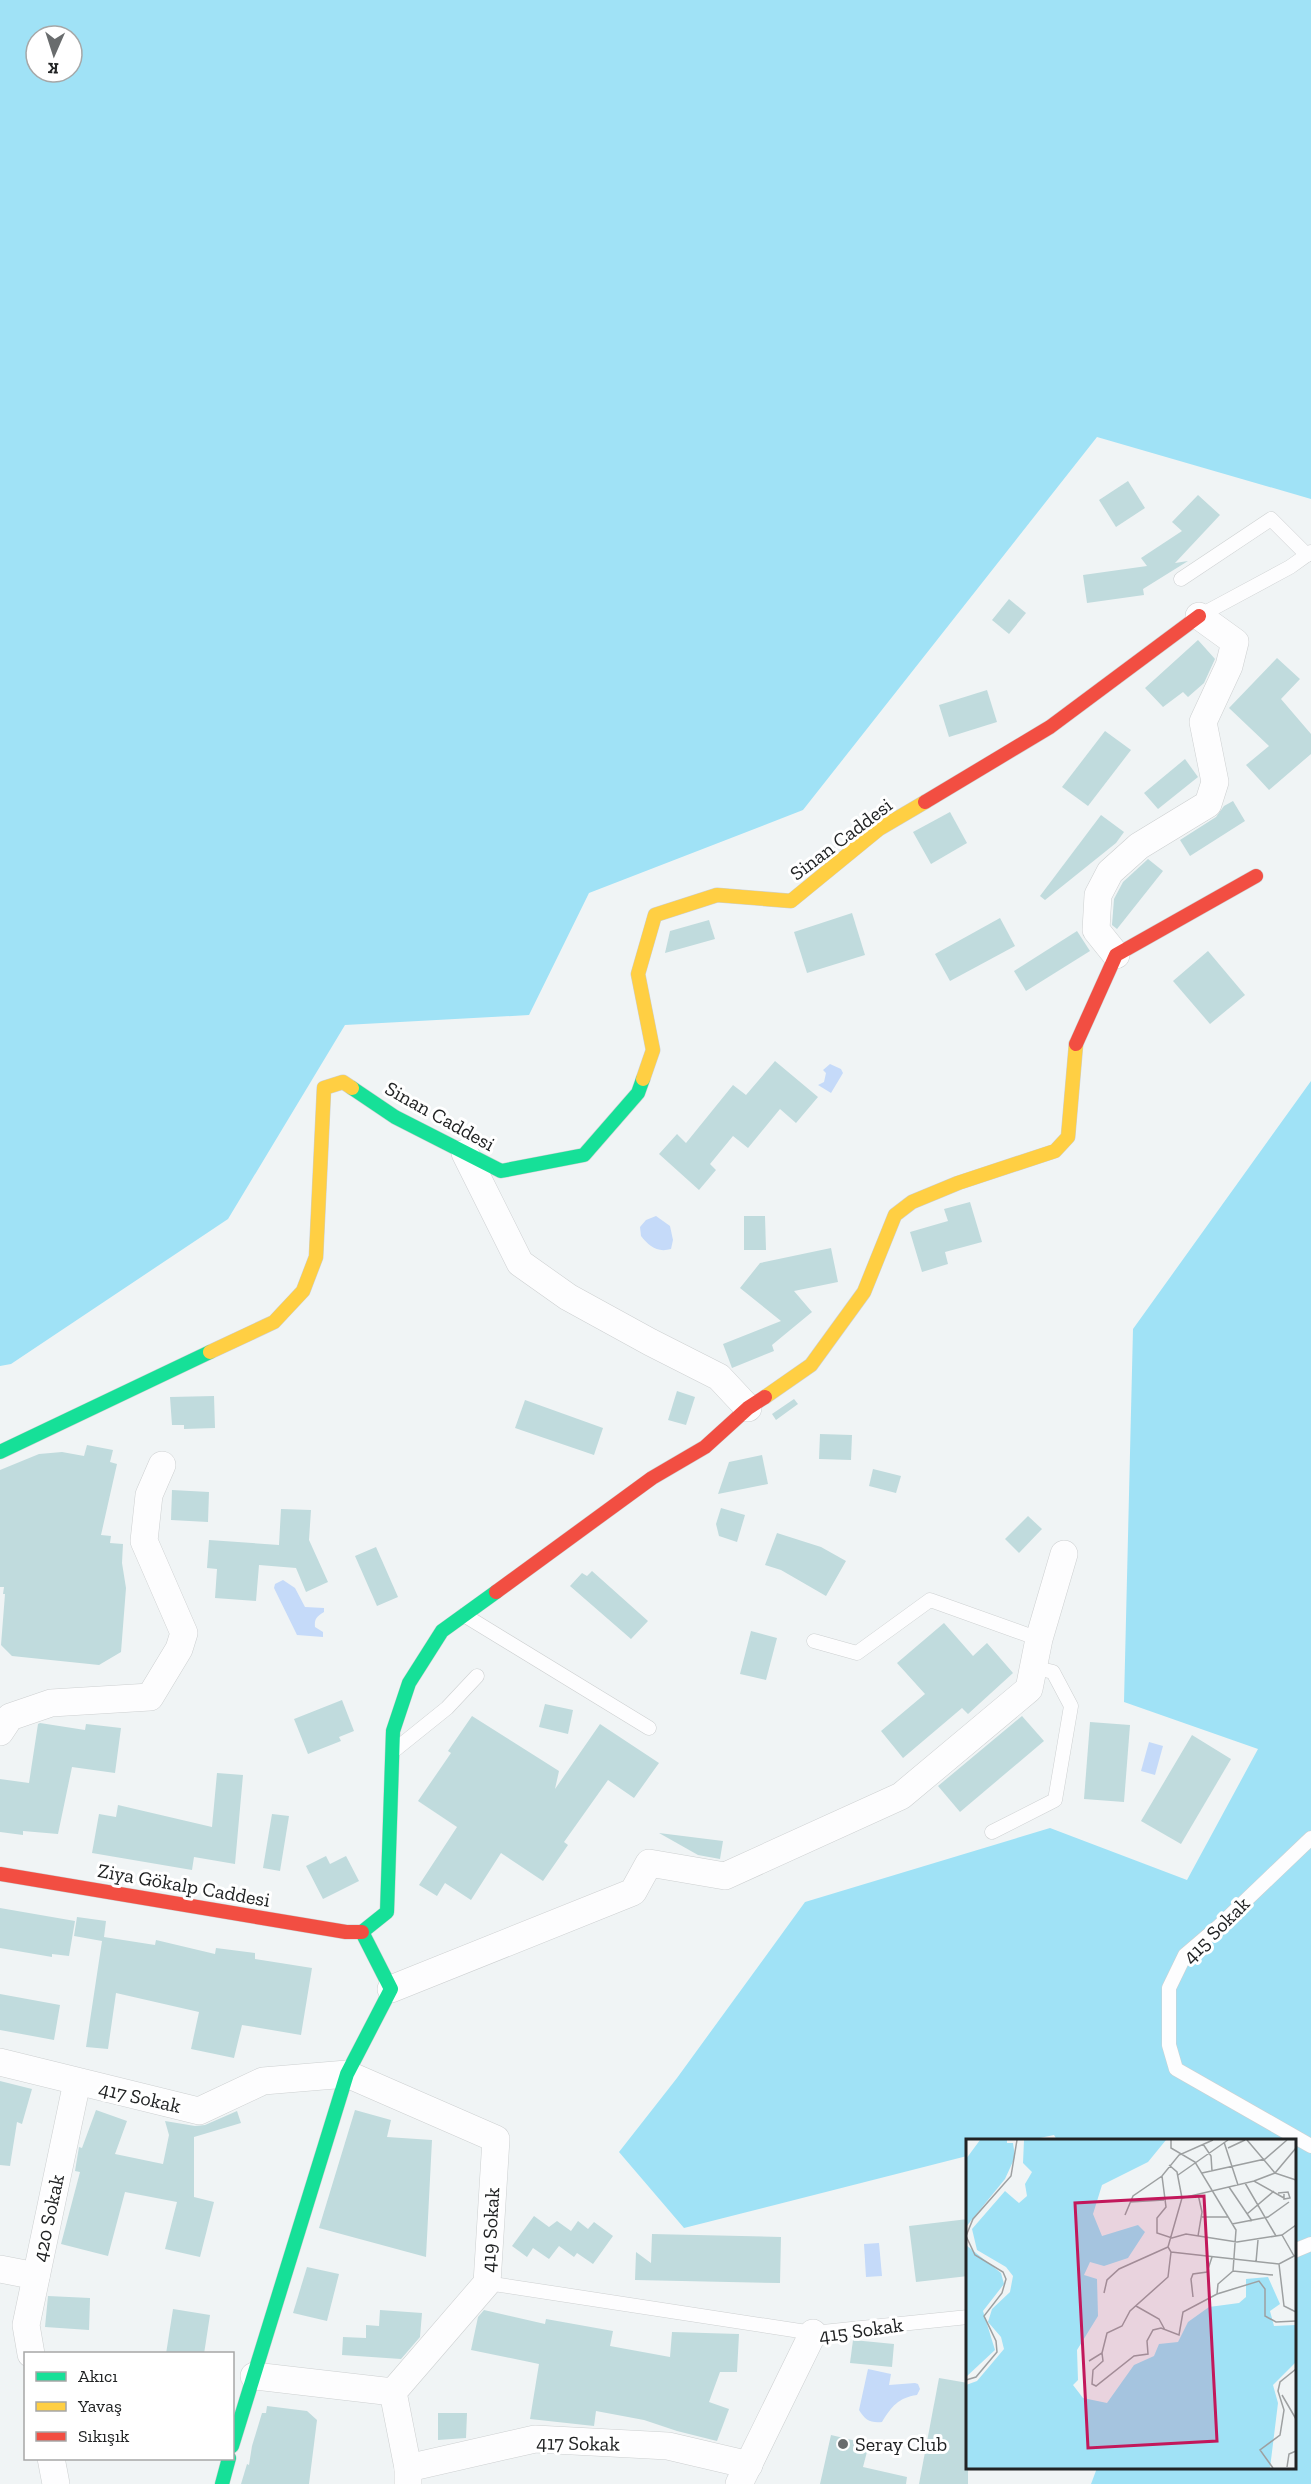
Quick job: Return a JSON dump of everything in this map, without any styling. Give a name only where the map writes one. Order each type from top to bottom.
[{"type":"street","points":[[1116,955],[1096,930],[1098,895],[1110,872],[1139,846],[1208,804],[1215,782],[1203,722],[1229,666],[1235,642],[1199,616]]},
{"type":"street","name":"Sinan Caddesi","points":[[0,1452],[274,1322],[289,1307],[303,1291],[316,1257],[324,1088],[343,1082],[395,1117],[501,1171],[584,1155],[638,1093],[653,1050],[638,974],[655,915],[717,896],[791,901],[879,829],[1050,727],[1199,616]]},
{"type":"street","points":[[391,1989],[362,1932],[387,1912],[393,1731],[409,1683],[442,1631],[652,1478],[705,1447],[748,1407],[811,1365],[864,1292],[895,1215],[912,1202],[958,1183],[1055,1150],[1068,1137],[1076,1043],[1116,955],[1256,876]]},
{"type":"street","points":[[465,1153],[520,1263],[568,1297],[719,1377],[748,1407]]},
{"type":"street","points":[[0,1732],[10,1717],[51,1703],[150,1697],[179,1649],[184,1634],[144,1541],[149,1495],[162,1465]]},
{"type":"street","points":[[234,2440],[347,2074],[391,1989],[633,1892],[649,1863],[725,1876],[900,1796],[1029,1689],[1039,1639],[1064,1554]]},
{"type":"street","name":"Ziya Gökalp Caddesi","points":[[0,1874],[346,1932],[362,1932]]},
{"type":"street","name":"417 Sokak","points":[[0,2062],[199,2111],[263,2081],[347,2074]]},
{"type":"street","name":"419 Sokak","points":[[347,2074],[496,2139],[487,2283],[393,2392]]},
{"type":"street","name":"420 Sokak","points":[[31,2352],[26,2325],[77,2082]]},
{"type":"street","points":[[0,2269],[36,2276]]},
{"type":"street","name":"415 Sokak","points":[[744,2474],[813,2333]]},
{"type":"street","points":[[254,2376],[393,2392],[408,2476]]},
{"type":"street","name":"417 Sokak","points":[[408,2476],[535,2439],[668,2446],[744,2474]]},
{"type":"street","points":[[51,2460],[56,2484]]},
{"type":"street","points":[[205,2484],[222,2482],[228,2460]]},
{"type":"lane","points":[[1181,579],[1271,519],[1309,553],[1290,567],[1199,616]]},
{"type":"lane","points":[[814,1641],[857,1653],[930,1600],[1039,1639]]},
{"type":"lane","points":[[464,1615],[649,1728]]},
{"type":"lane","points":[[993,1832],[1055,1800],[1071,1706],[1053,1672],[1033,1667]]},
{"type":"lane","points":[[392,1752],[447,1708],[477,1676]]},
{"type":"lane","name":"415 Sokak","points":[[1311,1838],[1185,1955],[1169,1988],[1169,2045],[1176,2069],[1311,2146]]},
{"type":"lane","points":[[1296,2250],[1311,2244]]},
{"type":"lane","points":[[487,2283],[813,2333]]},
{"type":"lane","name":"415 Sokak","points":[[813,2333],[966,2317]]},
{"type":"shaded area","points":[[0,0],[1311,0],[1311,499],[1097,437],[803,810],[589,893],[529,1015],[345,1025],[228,1219],[11,1364],[0,1366]]},
{"type":"shaded area","points":[[830,1064],[841,1069],[843,1073],[831,1093],[818,1085],[824,1082],[826,1073],[823,1070]]},
{"type":"shaded area","points":[[1311,1081],[1311,2484],[1091,2484],[1097,2469],[1296,2469],[1296,2139],[1056,2139],[1054,2135],[1035,2139],[966,2139],[966,2156],[684,2228],[619,2152],[677,2078],[805,1902],[1050,1828],[1187,1880],[1258,1749],[1124,1702],[1133,1329]]},
{"type":"shaded area","points":[[656,1216],[670,1226],[673,1240],[671,1249],[654,1248],[641,1236],[640,1227],[646,1220]]},
{"type":"shaded area","points":[[283,1580],[295,1588],[305,1607],[324,1608],[324,1612],[316,1618],[315,1624],[315,1627],[323,1632],[323,1637],[297,1635],[274,1588],[275,1584]]},
{"type":"shaded area","points":[[1149,1742],[1163,1746],[1155,1775],[1141,1771]]},
{"type":"shaded area","points":[[879,2243],[882,2276],[866,2277],[864,2244]]},
{"type":"shaded area","points":[[868,2369],[891,2374],[889,2385],[915,2383],[920,2389],[917,2395],[905,2398],[896,2404],[882,2422],[871,2421],[859,2410]]},
{"type":"building","points":[[1128,481],[1145,508],[1116,527],[1099,500]]},
{"type":"building","points":[[1198,495],[1220,515],[1175,563],[1188,561],[1143,589],[1144,595],[1087,603],[1083,575],[1147,566],[1141,558],[1182,531],[1172,522]]},
{"type":"building","points":[[1009,599],[1026,613],[1009,634],[992,620]]},
{"type":"building","points":[[1198,640],[1215,659],[1204,683],[1188,697],[1183,692],[1163,707],[1145,688]]},
{"type":"building","points":[[1277,658],[1300,679],[1281,699],[1311,734],[1311,754],[1269,790],[1246,765],[1269,746],[1229,708]]},
{"type":"building","points":[[987,690],[997,722],[949,737],[939,705]]},
{"type":"building","points":[[1105,731],[1131,750],[1088,806],[1062,787]]},
{"type":"building","points":[[1185,759],[1198,777],[1158,809],[1144,793]]},
{"type":"building","points":[[1233,801],[1245,821],[1190,856],[1180,840],[1216,817],[1224,806]]},
{"type":"building","points":[[950,812],[967,843],[931,864],[913,832]]},
{"type":"building","points":[[1101,815],[1124,832],[1116,843],[1045,900],[1040,896]]},
{"type":"building","points":[[1148,859],[1163,871],[1117,929],[1112,925],[1114,899],[1123,882]]},
{"type":"building","points":[[852,913],[865,955],[807,973],[794,932]]},
{"type":"building","points":[[1000,918],[1015,946],[950,981],[935,954]]},
{"type":"building","points":[[709,920],[715,939],[665,953],[670,931]]},
{"type":"building","points":[[1077,931],[1090,951],[1026,991],[1014,971]]},
{"type":"building","points":[[1208,951],[1245,995],[1210,1024],[1173,981]]},
{"type":"building","points":[[775,1061],[818,1097],[796,1123],[780,1109],[748,1148],[733,1136],[710,1164],[716,1170],[699,1190],[659,1154],[677,1134],[686,1143],[733,1085],[746,1095]]},
{"type":"building","points":[[970,1202],[982,1242],[945,1252],[948,1264],[922,1272],[910,1232],[948,1221],[944,1209]]},
{"type":"building","points":[[744,1216],[765,1216],[766,1250],[744,1250]]},
{"type":"building","points":[[831,1248],[838,1282],[794,1291],[812,1312],[772,1345],[774,1351],[732,1368],[723,1344],[781,1321],[740,1288],[760,1263]]},
{"type":"building","points":[[677,1391],[695,1397],[686,1425],[668,1420]]},
{"type":"building","points":[[214,1396],[215,1428],[184,1429],[184,1425],[172,1425],[170,1397]]},
{"type":"building","points":[[794,1399],[798,1404],[776,1420],[772,1414]]},
{"type":"building","points":[[525,1400],[603,1428],[594,1455],[515,1428]]},
{"type":"building","points":[[820,1434],[852,1435],[851,1460],[819,1459]]},
{"type":"building","points":[[87,1445],[113,1450],[110,1462],[117,1464],[101,1535],[111,1536],[110,1543],[123,1544],[122,1563],[126,1588],[121,1652],[99,1665],[12,1656],[1,1645],[5,1594],[3,1594],[4,1587],[0,1587],[0,1470],[39,1454],[62,1452],[84,1456]]},
{"type":"building","points":[[762,1455],[768,1484],[718,1494],[729,1462]]},
{"type":"building","points":[[873,1469],[901,1476],[896,1493],[869,1486]]},
{"type":"building","points":[[172,1490],[209,1492],[208,1522],[171,1520]]},
{"type":"building","points":[[721,1508],[745,1515],[737,1542],[719,1536],[716,1524]]},
{"type":"building","points":[[281,1509],[311,1510],[309,1540],[328,1582],[306,1592],[296,1568],[259,1565],[256,1601],[215,1598],[217,1569],[207,1568],[209,1540],[279,1545]]},
{"type":"building","points":[[1028,1516],[1042,1529],[1019,1553],[1005,1539]]},
{"type":"building","points":[[777,1533],[821,1547],[846,1561],[826,1596],[781,1570],[765,1565]]},
{"type":"building","points":[[376,1547],[398,1597],[377,1606],[355,1556]]},
{"type":"building","points":[[592,1571],[648,1621],[631,1639],[570,1586],[582,1573],[587,1576]]},
{"type":"building","points":[[944,1623],[973,1656],[987,1643],[1013,1673],[968,1714],[962,1708],[903,1758],[881,1731],[925,1694],[897,1663]]},
{"type":"building","points":[[751,1631],[777,1638],[766,1680],[740,1674]]},
{"type":"building","points":[[342,1700],[354,1731],[339,1737],[341,1741],[308,1754],[294,1719]]},
{"type":"building","points":[[545,1704],[573,1710],[568,1734],[539,1727]]},
{"type":"building","points":[[472,1716],[559,1771],[555,1789],[600,1724],[659,1763],[634,1798],[608,1780],[564,1842],[568,1845],[543,1881],[501,1853],[471,1900],[445,1883],[437,1896],[419,1885],[457,1827],[418,1801],[451,1753],[448,1751]]},
{"type":"building","points":[[1022,1716],[1044,1741],[960,1812],[938,1786]]},
{"type":"building","points":[[1090,1722],[1130,1725],[1124,1802],[1084,1799]]},
{"type":"building","points":[[40,1723],[85,1730],[86,1724],[121,1728],[115,1773],[72,1767],[58,1834],[23,1831],[23,1835],[0,1832],[0,1779],[29,1783]]},
{"type":"building","points":[[1192,1735],[1231,1759],[1181,1844],[1141,1821]]},
{"type":"building","points":[[217,1773],[243,1775],[235,1864],[194,1857],[192,1870],[92,1853],[99,1814],[116,1817],[118,1805],[212,1827]]},
{"type":"building","points":[[272,1814],[289,1816],[280,1871],[263,1868]]},
{"type":"building","points":[[659,1833],[723,1841],[720,1859],[698,1855]]},
{"type":"building","points":[[326,1856],[330,1864],[346,1856],[359,1881],[323,1899],[306,1866]]},
{"type":"building","points":[[0,1908],[75,1921],[69,1956],[52,1954],[52,1957],[0,1948]]},
{"type":"building","points":[[77,1917],[106,1921],[104,1937],[155,1945],[156,1940],[215,1954],[216,1948],[255,1953],[255,1959],[312,1968],[301,2035],[242,2025],[234,2058],[191,2049],[199,2012],[116,1993],[108,2049],[86,2047],[102,1941],[74,1936]]},
{"type":"building","points":[[0,1994],[60,2005],[54,2040],[0,2030]]},
{"type":"building","points":[[0,2081],[32,2089],[22,2124],[17,2122],[10,2166],[0,2165]]},
{"type":"building","points":[[96,2110],[127,2121],[115,2154],[163,2164],[169,2135],[165,2121],[195,2126],[205,2125],[237,2111],[241,2123],[194,2137],[194,2197],[214,2202],[200,2257],[165,2249],[177,2202],[125,2192],[108,2256],[61,2244],[80,2172],[75,2171],[79,2147],[82,2148]]},
{"type":"building","points":[[355,2110],[391,2120],[387,2137],[432,2140],[426,2257],[319,2228]]},
{"type":"building","points":[[534,2216],[549,2227],[557,2221],[571,2231],[578,2221],[588,2229],[594,2222],[613,2236],[593,2264],[577,2253],[574,2257],[559,2246],[549,2259],[533,2248],[527,2257],[512,2246]]},
{"type":"building","points":[[966,2219],[966,2276],[916,2282],[909,2226]]},
{"type":"building","points":[[652,2234],[781,2237],[780,2283],[635,2280],[636,2252],[651,2263]]},
{"type":"building","points":[[307,2267],[339,2274],[327,2321],[293,2313]]},
{"type":"building","points":[[48,2296],[90,2298],[89,2330],[45,2327]]},
{"type":"building","points":[[173,2309],[210,2315],[204,2352],[166,2352]]},
{"type":"building","points":[[380,2310],[422,2313],[420,2337],[401,2359],[342,2355],[343,2337],[366,2338],[366,2325],[379,2326]]},
{"type":"building","points":[[484,2310],[545,2324],[546,2319],[613,2331],[610,2346],[670,2357],[672,2332],[739,2334],[737,2372],[720,2372],[709,2402],[729,2409],[717,2441],[644,2420],[596,2411],[594,2426],[530,2419],[539,2364],[471,2350],[478,2317]]},
{"type":"building","points":[[853,2340],[894,2344],[892,2367],[850,2363]]},
{"type":"building","points":[[939,2378],[966,2383],[968,2484],[919,2484]]},
{"type":"building","points":[[267,2406],[307,2411],[317,2420],[309,2484],[241,2484],[247,2464],[249,2465],[262,2413],[266,2413]]},
{"type":"building","points":[[438,2413],[467,2413],[466,2438],[438,2440]]},
{"type":"building","points":[[831,2435],[869,2444],[863,2467],[907,2477],[906,2484],[820,2484]]},
{"type":"traffic: fast","points":[[352,1088],[395,1117],[501,1171],[584,1155],[638,1093],[643,1079]]},
{"type":"traffic: fast","points":[[0,1452],[210,1352]]},
{"type":"traffic: fast","points":[[362,1932],[387,1912],[393,1731],[409,1683],[442,1631],[496,1592]]},
{"type":"traffic: fast","points":[[234,2440],[347,2074],[391,1989],[362,1932]]},
{"type":"traffic: fast","points":[[222,2484],[228,2460]]},
{"type":"traffic: slow","points":[[643,1079],[653,1050],[638,974],[655,915],[717,895],[791,901],[879,829],[925,802]]},
{"type":"traffic: slow","points":[[765,1397],[811,1365],[864,1292],[895,1215],[912,1202],[958,1183],[1055,1151],[1068,1137],[1076,1044]]},
{"type":"traffic: slow","points":[[210,1352],[274,1322],[303,1291],[316,1257],[324,1088],[343,1082],[352,1088]]},
{"type":"traffic: jam","points":[[925,802],[1050,727],[1199,616]]},
{"type":"traffic: jam","points":[[1076,1044],[1116,955],[1256,876]]},
{"type":"traffic: jam","points":[[496,1592],[652,1478],[705,1447],[748,1408],[765,1397]]},
{"type":"traffic: jam","points":[[0,1874],[346,1932],[362,1932]]},
{"type":"place","name":"Seray Club","points":[[843,2444]]}]
